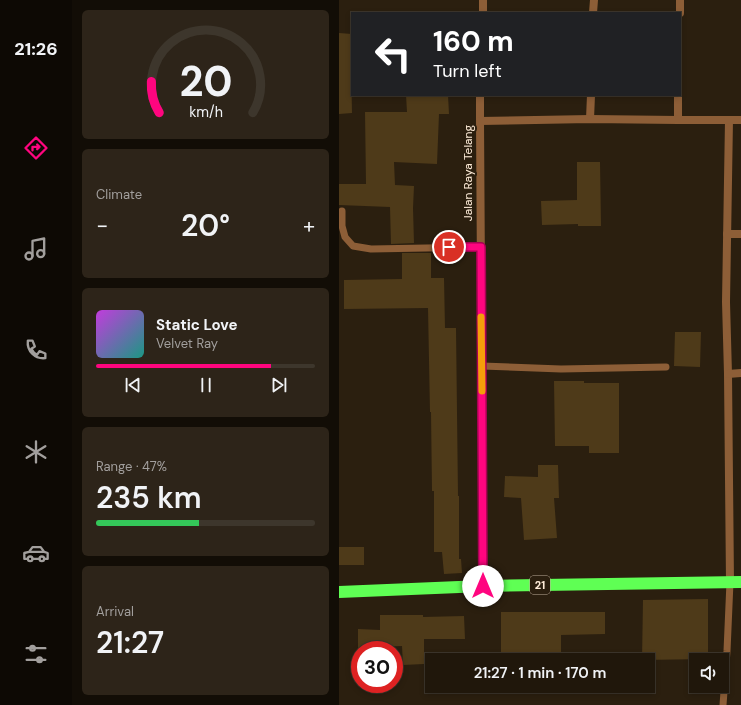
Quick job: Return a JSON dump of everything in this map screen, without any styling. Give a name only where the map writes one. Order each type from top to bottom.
[{"type":"highway","name":"21","points":[[339,592],[483,586],[735,582]]},
{"type":"street","points":[[483,0],[483,12]]},
{"type":"street","points":[[593,0],[593,12]]},
{"type":"street","points":[[680,0],[680,12]]},
{"type":"street","name":"Jalan Raya Telang","points":[[481,96],[483,586]]},
{"type":"street","points":[[590,119],[591,96]]},
{"type":"street","points":[[678,96],[678,120]]},
{"type":"street","points":[[480,121],[590,119],[741,120]]},
{"type":"street","points":[[729,120],[726,302],[735,582]]},
{"type":"street","points":[[727,234],[741,234]]},
{"type":"street","points":[[728,374],[741,373]]},
{"type":"lane","points":[[342,211],[342,226],[345,238],[353,246],[371,249],[481,247]]},
{"type":"lane","points":[[482,366],[561,369],[666,367]]},
{"type":"lane","points":[[723,705],[727,651],[735,582]]},
{"type":"building","points":[[339,33],[351,34],[352,113],[339,114]]},
{"type":"building","points":[[406,96],[448,96],[449,114],[439,114],[437,164],[394,162],[395,185],[414,186],[414,243],[391,244],[390,207],[339,205],[339,184],[366,184],[365,112],[407,112]]},
{"type":"building","points":[[577,162],[600,162],[601,226],[578,226],[578,224],[542,225],[541,201],[577,200]]},
{"type":"building","points":[[402,253],[431,253],[431,278],[444,278],[445,328],[456,328],[459,559],[461,559],[462,573],[444,574],[442,552],[434,552],[434,491],[432,491],[428,308],[344,309],[344,280],[402,279]]},
{"type":"building","points":[[675,332],[701,332],[700,367],[674,366]]},
{"type":"building","points":[[554,381],[619,383],[619,453],[589,453],[589,446],[555,446]]},
{"type":"building","points":[[538,465],[558,465],[559,498],[554,498],[557,538],[524,540],[521,498],[504,497],[505,476],[538,477]]},
{"type":"building","points":[[339,547],[364,547],[364,565],[339,565]]},
{"type":"building","points":[[708,599],[708,653],[689,653],[689,659],[655,660],[655,653],[642,653],[643,600]]},
{"type":"building","points":[[501,612],[605,612],[605,634],[561,635],[561,653],[501,653]]},
{"type":"building","points":[[380,615],[423,615],[423,617],[464,616],[465,639],[424,639],[424,664],[403,665],[403,641],[358,641],[358,629],[380,630]]},
{"type":"slow traffic","points":[[481,317],[482,391]]},
{"type":"route","points":[[449,247],[481,247],[483,586]]}]
